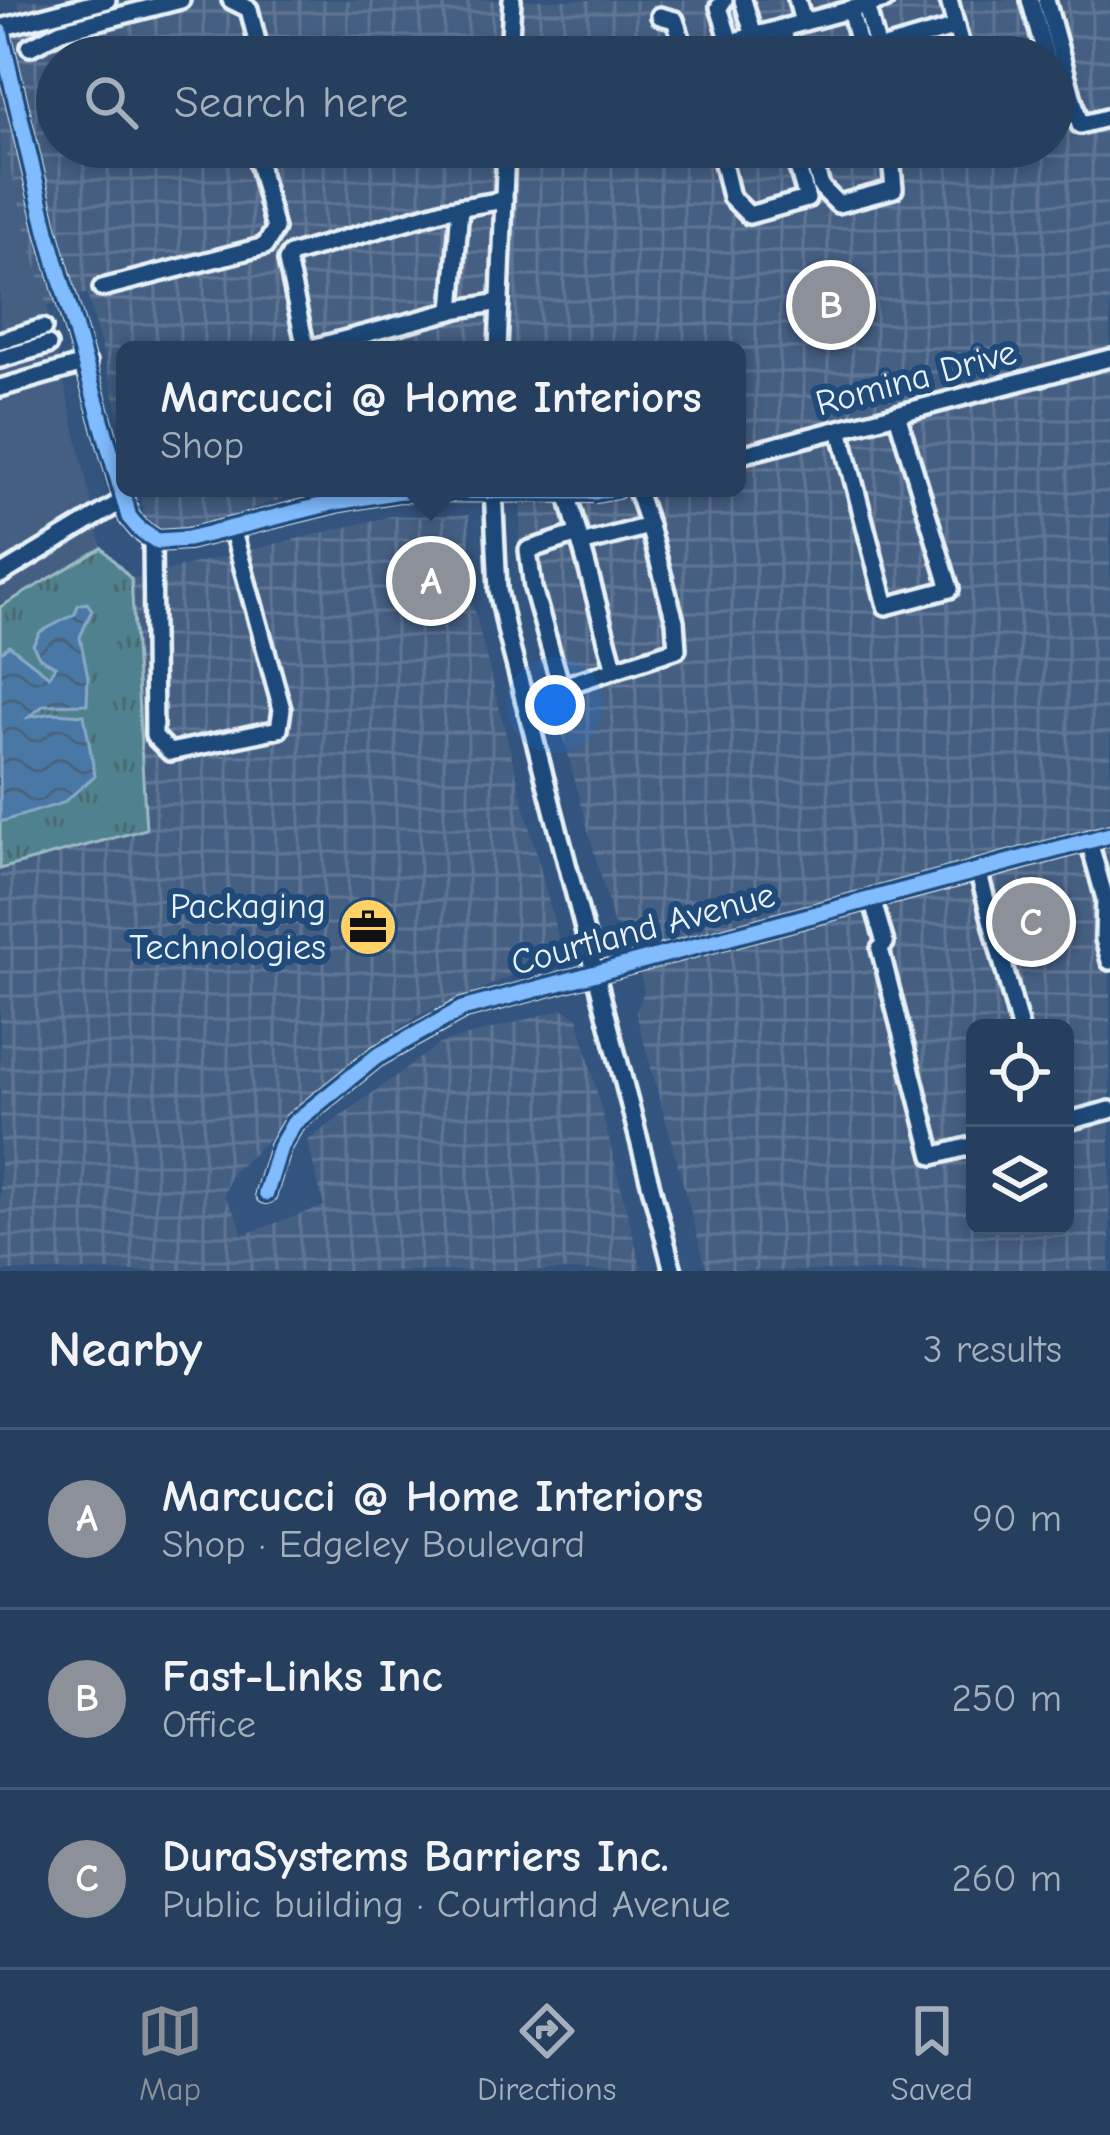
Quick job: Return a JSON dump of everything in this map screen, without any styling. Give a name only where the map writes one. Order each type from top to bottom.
[{"type":"street","points":[[107,0],[41,9],[0,30],[47,231],[116,471]]},
{"type":"street","points":[[51,36],[181,0]]},
{"type":"street","points":[[231,0],[249,9],[256,36]]},
{"type":"street","points":[[510,36],[512,0]]},
{"type":"street","points":[[724,0],[719,8],[728,36]]},
{"type":"street","points":[[743,0],[758,35]]},
{"type":"street","points":[[797,0],[803,22]]},
{"type":"street","points":[[949,0],[958,36]]},
{"type":"street","points":[[1030,0],[1040,36]]},
{"type":"street","points":[[1046,0],[1056,36]]},
{"type":"street","points":[[754,36],[803,22],[823,8],[870,3],[871,36]]},
{"type":"street","points":[[660,16],[675,20],[683,36]]},
{"type":"street","points":[[929,36],[956,27]]},
{"type":"street","points":[[782,28],[784,36]]},
{"type":"street","points":[[30,47],[36,44]]},
{"type":"street","points":[[1074,103],[1080,125],[1110,117]]},
{"type":"street","points":[[102,288],[265,246],[275,229],[259,168]]},
{"type":"street","points":[[498,341],[505,168]]},
{"type":"street","points":[[724,168],[731,196],[748,215],[807,199],[798,168]]},
{"type":"street","points":[[816,168],[821,187],[838,204],[894,189],[892,168]]},
{"type":"street","points":[[304,341],[287,262],[290,255],[460,207],[504,200]]},
{"type":"street","points":[[452,311],[460,207]]},
{"type":"street","points":[[335,341],[500,302]]},
{"type":"street","points":[[0,341],[43,328]]},
{"type":"street","points":[[0,359],[48,345]]},
{"type":"street","name":"Romina Drive","points":[[746,454],[1110,358]]},
{"type":"street","points":[[0,388],[86,363]]},
{"type":"street","points":[[840,429],[886,606],[950,589],[897,414]]},
{"type":"street","points":[[123,497],[129,517],[158,541],[188,539],[365,497]]},
{"type":"street","points":[[493,497],[498,590],[673,1271]]},
{"type":"street","points":[[568,497],[615,670]]},
{"type":"street","points":[[524,699],[677,650],[675,622],[639,497]]},
{"type":"street","points":[[0,574],[124,500]]},
{"type":"street","points":[[562,687],[533,587],[528,550],[649,526]]},
{"type":"street","points":[[152,538],[154,736],[170,752],[279,729],[282,709],[232,528]]},
{"type":"street","name":"Courtland Avenue","points":[[266,1193],[280,1147],[294,1123],[376,1058],[462,1009],[1110,835]]},
{"type":"street","points":[[1089,841],[1105,899],[1104,939],[1110,961]]},
{"type":"street","points":[[978,871],[1018,1019]]},
{"type":"street","points":[[872,899],[933,1156],[966,1147]]},
{"type":"street","points":[[1074,1120],[1110,1110]]},
{"type":"shaded area","points":[[18,0],[1110,0],[1110,1271],[707,1271],[636,1013],[644,991],[631,933],[614,926],[518,569],[522,497],[746,497],[746,341],[116,341],[116,404],[87,293],[47,307],[0,132],[0,39],[23,31]]},
{"type":"shaded area","points":[[0,132],[47,307],[102,548],[0,607]]},
{"type":"shaded area","points":[[140,497],[290,497],[182,531],[148,526]]},
{"type":"shaded area","points":[[469,515],[472,601],[559,942],[548,961],[421,1014],[361,1055],[231,1174],[224,1195],[242,1235],[324,1206],[307,1141],[439,1044],[563,1009],[578,1017],[642,1271],[0,1271],[0,869],[146,828],[131,579],[391,516]]},
{"type":"green space","points":[[102,548],[131,579],[146,829],[0,869],[0,607]]},
{"type":"water","points":[[87,603],[92,610],[80,637],[88,677],[87,704],[44,705],[29,717],[84,715],[95,776],[63,803],[0,822],[0,653],[9,645],[49,676],[55,666],[39,657],[33,645],[40,632]]},
{"type":"cycle path","points":[[0,32],[47,231],[116,472]]},
{"type":"cycle path","points":[[123,497],[129,517],[157,541],[188,539],[365,497]]},
{"type":"cycle path","points":[[266,1193],[280,1147],[294,1123],[376,1057],[462,1009],[1110,835]]},
{"type":"place","name":"Fast-Links Inc","points":[[831,305]]},
{"type":"place","name":"Marcucci @ Home Interiors","points":[[431,581]]},
{"type":"place","name":"DuraSystems Barriers Inc.","points":[[1031,922]]},
{"type":"place","name":"Packaging Technologies","points":[[368,927]]}]
